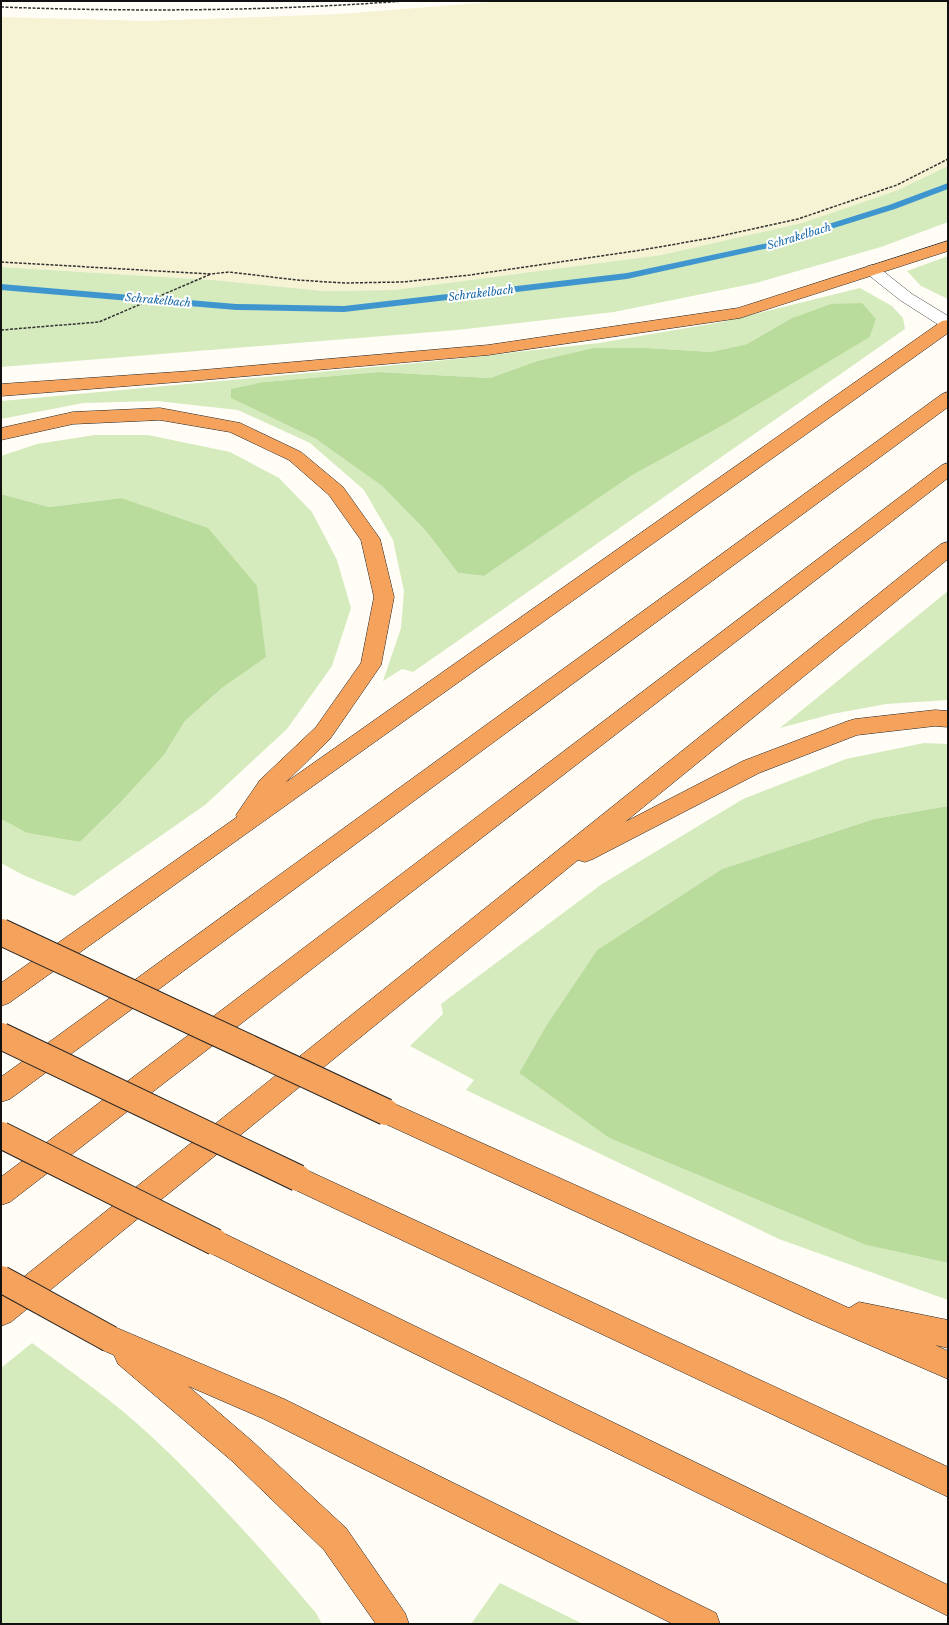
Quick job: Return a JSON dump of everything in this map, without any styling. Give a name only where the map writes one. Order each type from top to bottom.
[{"type":"highway","points":[[1,390],[191,376],[488,350],[740,313],[948,246]]},
{"type":"highway","points":[[1,996],[236,831],[948,324]]},
{"type":"highway","points":[[1,1091],[948,398]]},
{"type":"highway","points":[[1,434],[73,418],[160,414],[234,427],[296,456],[336,491],[370,539],[384,597],[371,665],[323,733],[268,786],[236,831]]},
{"type":"highway","points":[[1,1193],[948,469]]},
{"type":"highway","points":[[1,1312],[948,549]]},
{"type":"highway","points":[[542,876],[751,767],[840,732],[855,727],[935,718],[948,719]]},
{"type":"highway","points":[[1,932],[386,1112],[817,1308],[948,1365]]},
{"type":"highway","points":[[1,1036],[298,1178],[948,1482]]},
{"type":"highway","points":[[1,1134],[215,1242],[948,1601]]},
{"type":"highway","points":[[1,1279],[110,1339],[274,1409],[705,1624]]},
{"type":"highway","points":[[817,1308],[948,1334]]},
{"type":"highway","points":[[110,1339],[242,1451],[335,1539],[394,1624]]},
{"type":"lane","points":[[872,270],[906,297],[948,324]]},
{"type":"path","points":[[1,7],[86,11],[205,10],[404,1]]},
{"type":"path","points":[[1,262],[211,274],[229,272],[297,280],[344,283],[402,282],[642,250],[716,237],[798,219],[897,184],[948,159]]},
{"type":"path","points":[[1,330],[99,322],[211,274]]},
{"type":"shaded area","points":[[503,1],[948,1],[948,166],[898,190],[802,223],[661,255],[394,290],[324,291],[213,280],[1,267],[1,17],[148,21],[341,14]]},
{"type":"green space","points":[[948,166],[948,222],[881,247],[756,283],[614,312],[457,330],[1,367],[1,267],[213,280],[324,291],[394,290],[661,255],[802,223],[898,190]]},
{"type":"green space","points":[[948,256],[948,299],[921,286],[907,271]]},
{"type":"green space","points":[[860,288],[892,306],[903,318],[905,329],[413,672],[402,669],[383,681],[401,628],[404,591],[393,540],[364,490],[310,443],[238,410],[157,401],[83,403],[1,419],[1,401],[428,362],[599,343],[722,322]],"holes":[[[790,319],[876,319],[870,337],[727,423],[631,476],[484,576],[458,573],[426,531],[382,486],[316,439],[232,398],[264,382],[379,372],[490,378],[537,361],[593,348],[648,348],[711,352],[747,344]]]},
{"type":"green space","points":[[862,303],[876,319],[870,337],[727,423],[631,476],[484,576],[458,573],[426,531],[382,486],[316,439],[231,398],[231,389],[264,382],[379,372],[490,378],[537,361],[593,348],[648,348],[711,352],[747,344],[790,319],[831,304]]},
{"type":"green space","points":[[95,435],[148,435],[230,452],[279,478],[312,512],[337,560],[351,608],[332,666],[287,729],[205,805],[74,896],[23,875],[1,863],[1,819],[27,833],[80,842],[121,802],[164,755],[185,721],[223,687],[121,498],[49,507],[1,494],[1,456],[37,444]]},
{"type":"green space","points":[[1,494],[49,507],[121,498],[208,528],[257,586],[266,657],[223,687],[185,721],[164,755],[121,802],[80,842],[27,833],[1,819]]},
{"type":"green space","points":[[948,591],[948,700],[886,704],[832,714],[780,728]]},
{"type":"green space","points":[[924,743],[948,744],[948,806],[874,819],[722,869],[597,950],[546,1026],[519,1073],[609,1138],[866,1245],[948,1263],[948,1300],[779,1239],[466,1090],[474,1080],[410,1046],[443,1014],[441,1004],[602,884],[743,799],[846,759]]},
{"type":"green space","points":[[948,806],[948,1263],[866,1245],[609,1138],[519,1073],[546,1026],[597,950],[722,869],[874,819]]},
{"type":"green space","points":[[32,1343],[94,1388],[138,1424],[174,1458],[257,1545],[316,1613],[322,1624],[1,1624],[1,1368]]},
{"type":"green space","points":[[500,1583],[583,1624],[471,1624]]},
{"type":"waterway","name":"Schrakelbach","points":[[1,287],[236,307],[344,309],[627,276],[770,245],[892,207],[948,186]]}]
